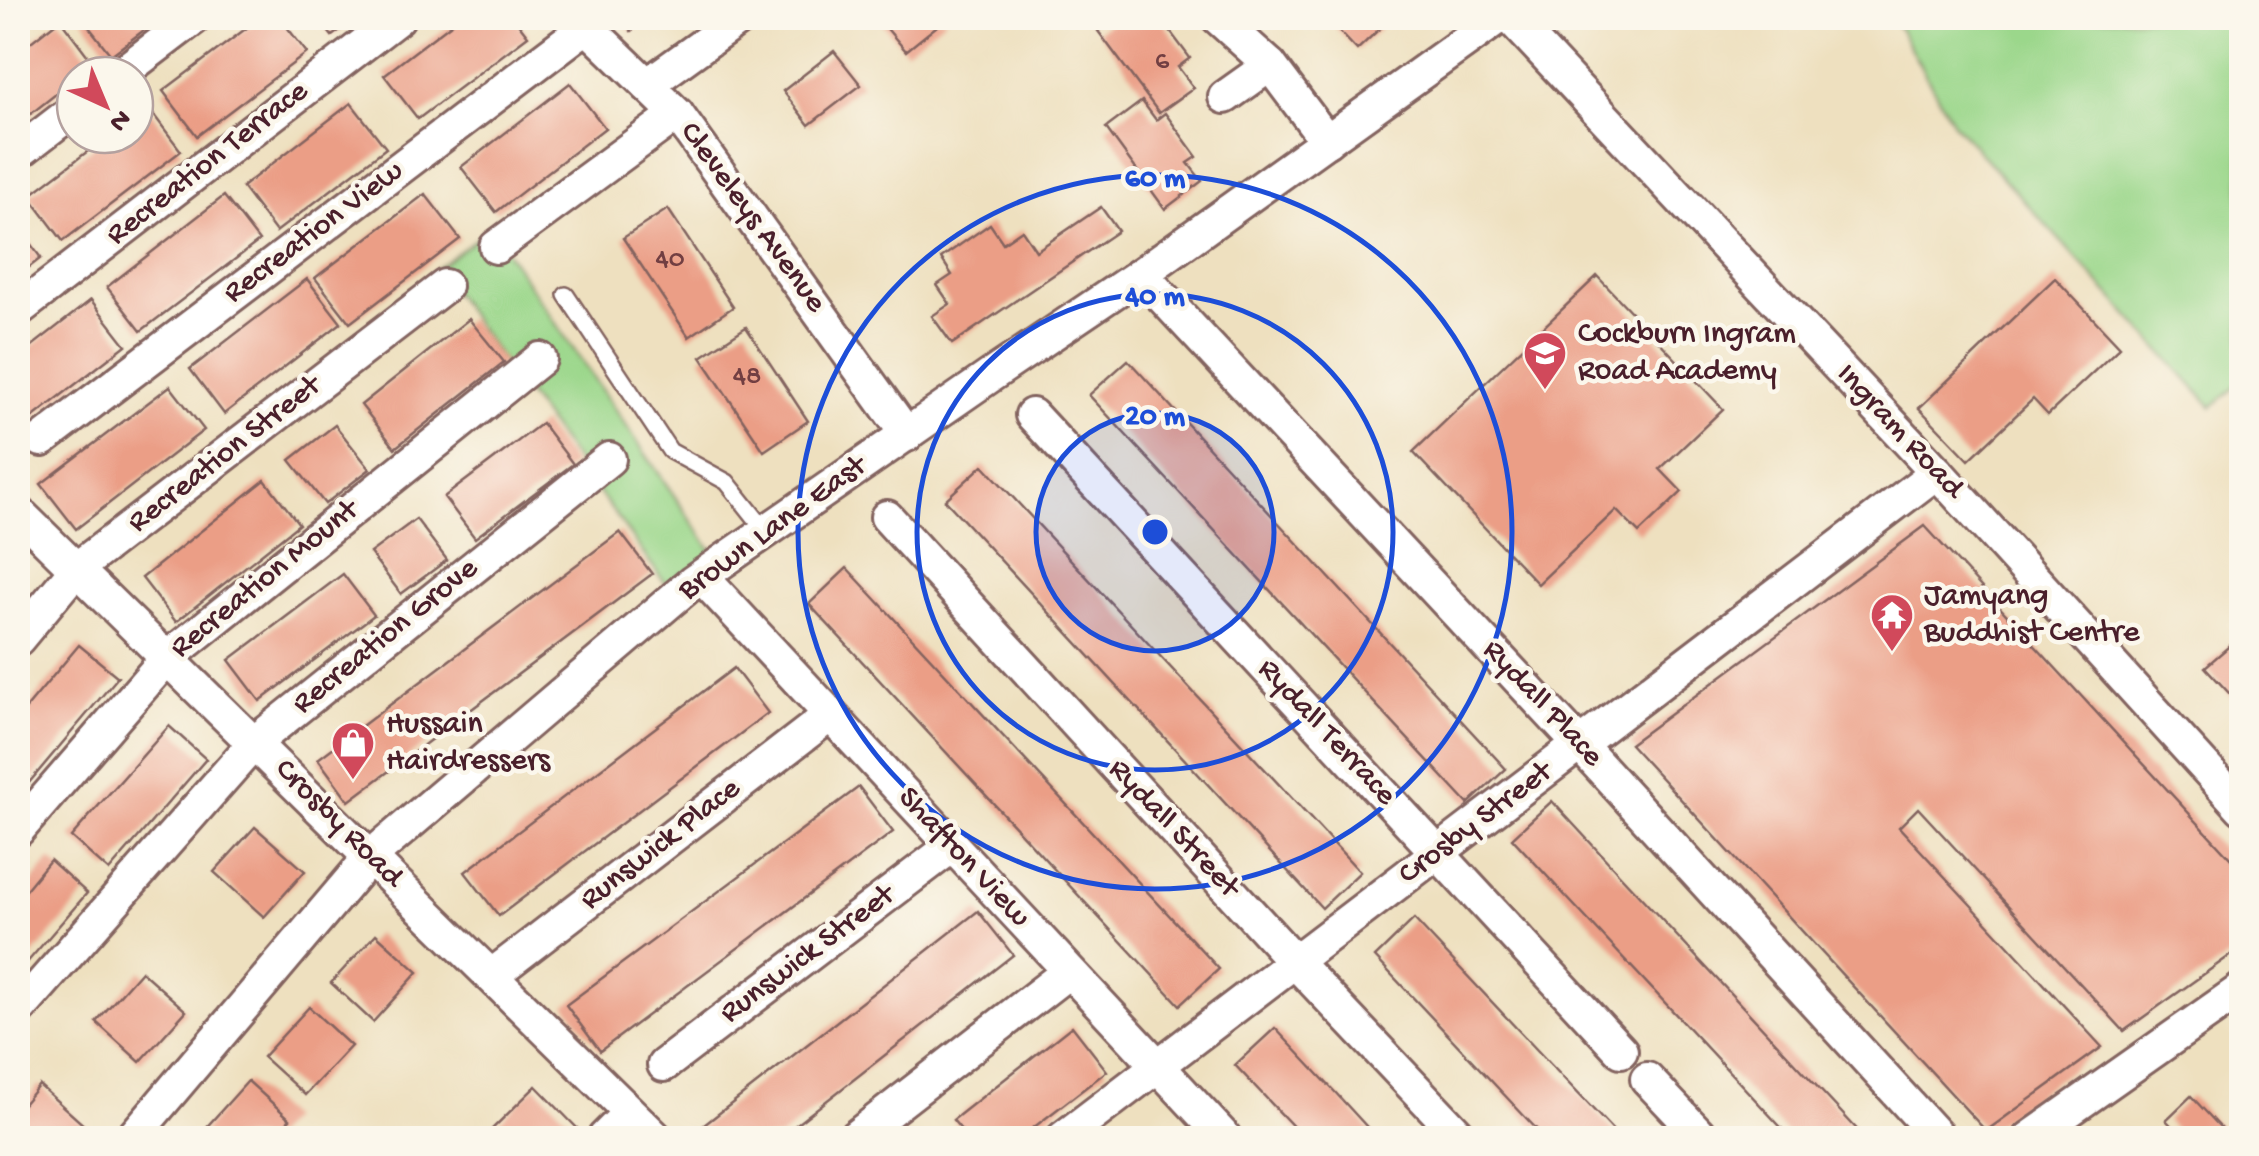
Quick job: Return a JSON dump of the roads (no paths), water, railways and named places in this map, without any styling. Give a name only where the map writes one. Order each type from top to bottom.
[{"type":"street","points":[[145,55],[194,18]]},
{"type":"street","name":"Recreation Terrace","points":[[18,310],[398,18]]},
{"type":"street","points":[[648,85],[740,18]]},
{"type":"street","points":[[1218,18],[1270,65],[1327,141]]},
{"type":"street","name":"Brown Lane East","points":[[132,1138],[370,857],[702,577],[1141,274],[1498,18]]},
{"type":"street","name":"Ingram Road","points":[[1512,18],[1937,472],[2242,808]]},
{"type":"street","name":"Cleveleys Avenue","points":[[583,22],[677,114],[906,435]]},
{"type":"street","name":"Recreation View","points":[[42,440],[583,22]]},
{"type":"street","points":[[1225,97],[1270,65]]},
{"type":"street","points":[[496,247],[677,114]]},
{"type":"street","points":[[18,153],[55,124]]},
{"type":"street","name":"Rydall Place","points":[[1141,274],[1580,744],[1939,1138]]},
{"type":"street","name":"Recreation Street","points":[[18,638],[76,570],[446,286]]},
{"type":"street","name":"Recreation Mount","points":[[18,830],[167,658],[540,359]]},
{"type":"street","name":"Rydall Terrace","points":[[1032,415],[1621,1051]]},
{"type":"street","name":"Recreation Grove","points":[[18,1011],[254,742],[609,459]]},
{"type":"street","name":"Crosby Street","points":[[1063,1138],[1937,472]]},
{"type":"street","name":"Crosby Road","points":[[18,512],[656,1138]]},
{"type":"street","name":"Rydall Street","points":[[888,518],[1462,1138]]},
{"type":"street","name":"Shafton View","points":[[702,577],[1225,1138]]},
{"type":"street","name":"Runswick Place","points":[[491,976],[830,715]]},
{"type":"street","name":"Runswick Street","points":[[664,1065],[952,846]]},
{"type":"street","points":[[854,1138],[1068,972]]},
{"type":"street","points":[[2030,1138],[2242,989]]},
{"type":"street","points":[[1648,1079],[1703,1138]]},
{"type":"street","points":[[604,1138],[629,1113]]},
{"type":"lane","points":[[566,295],[670,452],[726,482],[766,532]]},
{"type":"place","name":"Cockburn Ingram Road Academy","points":[[1545,391]]},
{"type":"place","name":"Jamyang Buddhist Centre","points":[[1892,653]]},
{"type":"place","name":"Hussain Hairdressers","points":[[353,781]]}]
